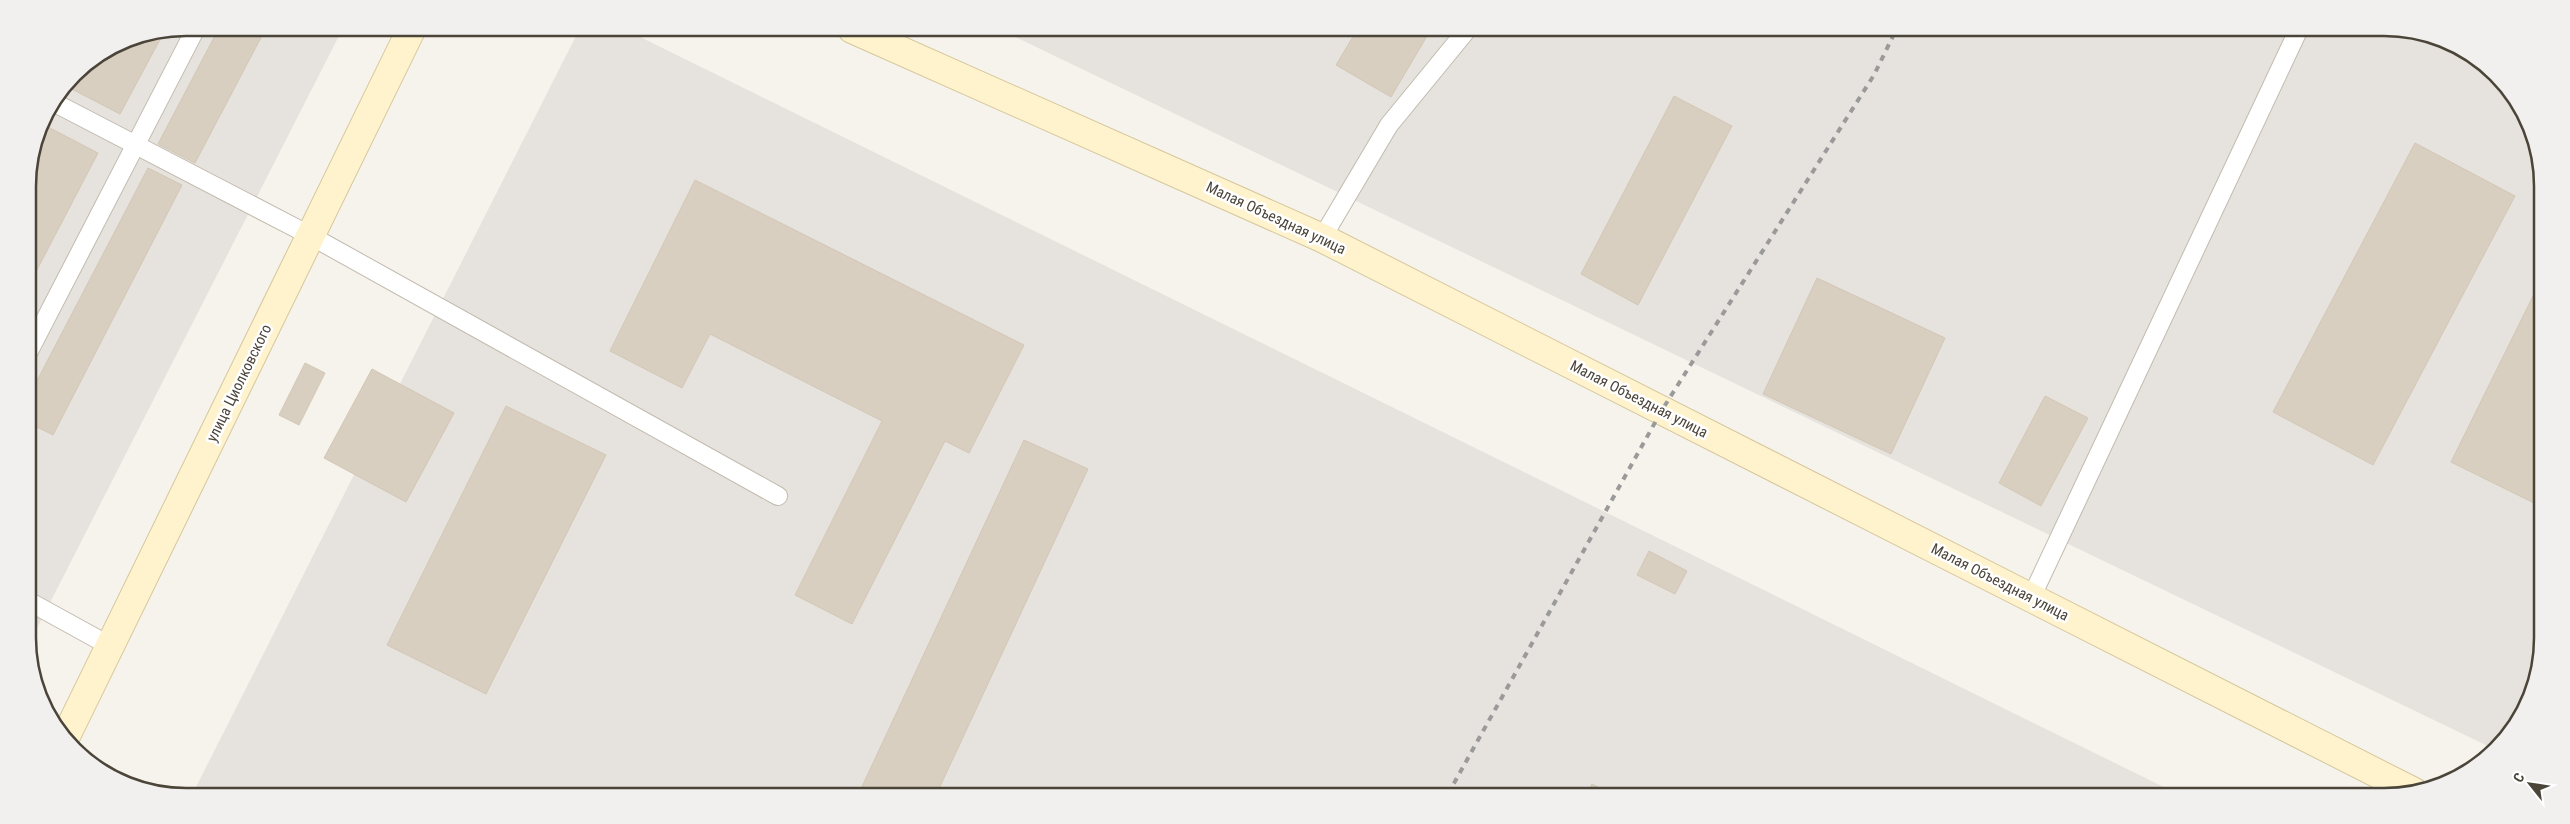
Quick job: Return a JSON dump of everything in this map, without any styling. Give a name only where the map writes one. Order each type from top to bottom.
[{"type":"street","name":"улица Циолковского","points":[[69,730],[408,37]]},
{"type":"street","name":"Малая Объездная улица","points":[[869,37],[1322,238],[2402,786]]},
{"type":"lane","points":[[1322,238],[1389,125],[1462,36]]},
{"type":"lane","points":[[2031,598],[2296,36]]},
{"type":"lane","points":[[37,336],[191,37]]},
{"type":"lane","points":[[60,106],[311,236],[778,496]]},
{"type":"lane","points":[[36,605],[110,646]]},
{"type":"shaded area","points":[[2383,36],[2422,41],[2459,56],[2490,80],[2503,95],[2518,120],[2526,138],[2531,157],[2534,187],[2534,637],[2529,676],[2522,695],[2508,721],[2487,746],[1015,37]]},
{"type":"shaded area","points":[[177,37],[338,37],[36,630],[37,177],[41,148],[56,111],[80,80],[95,67],[111,56],[148,41]]},
{"type":"shaded area","points":[[576,37],[640,37],[2164,787],[196,788]]},
{"type":"building","points":[[1353,36],[1427,36],[1391,97],[1336,65]]},
{"type":"building","points":[[214,37],[261,37],[195,163],[158,144]]},
{"type":"building","points":[[160,39],[120,114],[72,89],[95,67],[111,56],[148,41]]},
{"type":"building","points":[[1674,96],[1732,126],[1638,305],[1581,274]]},
{"type":"building","points":[[49,127],[98,153],[37,270],[37,177],[41,148]]},
{"type":"building","points":[[2415,143],[2515,196],[2373,465],[2273,412]]},
{"type":"building","points":[[148,168],[182,185],[53,435],[36,427],[37,382]]},
{"type":"building","points":[[695,180],[1024,345],[969,453],[945,441],[852,624],[795,595],[882,421],[710,334],[682,388],[610,351]]},
{"type":"building","points":[[1817,278],[1945,338],[1891,454],[1763,394]]},
{"type":"building","points":[[2534,294],[2534,503],[2451,462]]},
{"type":"building","points":[[305,363],[325,373],[299,425],[279,415]]},
{"type":"building","points":[[372,369],[454,413],[406,502],[324,458]]},
{"type":"building","points":[[2045,396],[2088,418],[2041,506],[1999,483]]},
{"type":"building","points":[[506,406],[606,455],[486,694],[387,645]]},
{"type":"building","points":[[1024,440],[1088,469],[939,788],[861,788]]},
{"type":"building","points":[[1649,551],[1687,571],[1675,594],[1637,575]]},
{"type":"railway","points":[[1452,787],[1662,410],[1874,75],[1893,36]]}]
